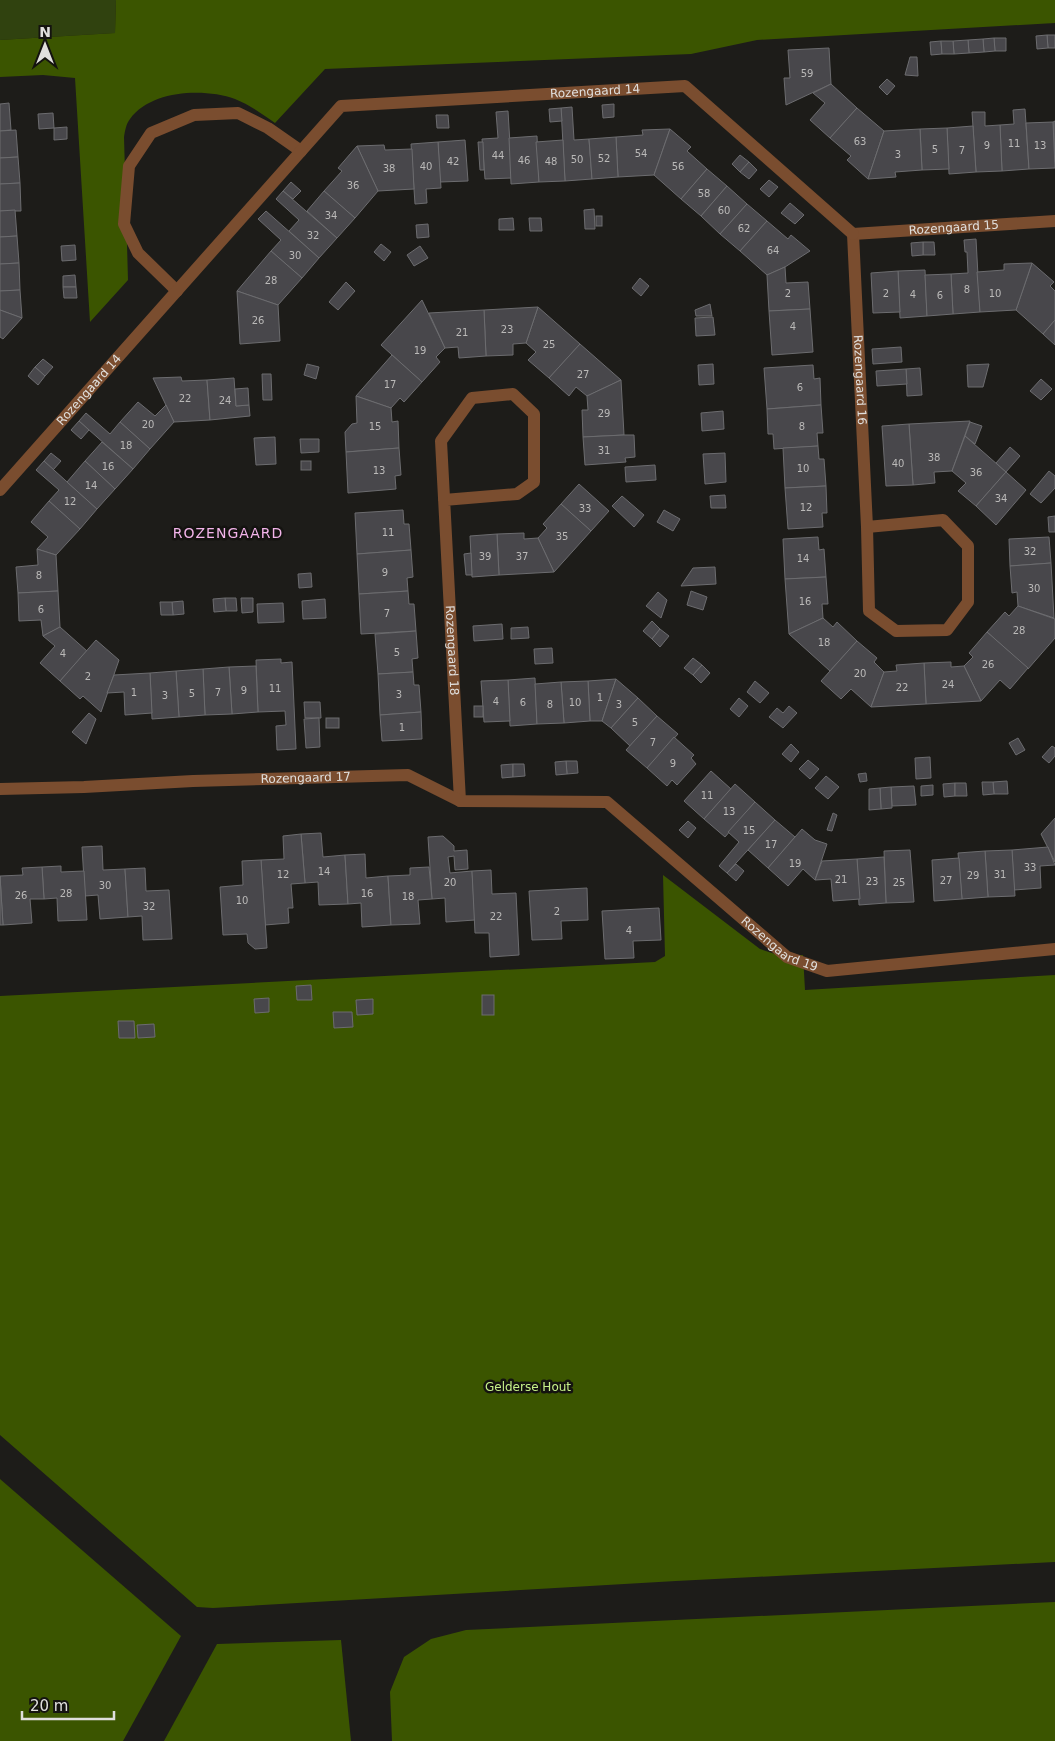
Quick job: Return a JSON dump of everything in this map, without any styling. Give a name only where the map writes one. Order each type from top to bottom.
[{"type":"street","name":"Rozengaard 14","points":[[0,490],[341,106],[685,86],[853,234]]},
{"type":"street","points":[[177,291],[138,254],[124,224],[129,166],[151,133],[194,115],[238,113],[268,128],[301,151]]},
{"type":"street","name":"Rozengaard 15","points":[[853,234],[1055,221]]},
{"type":"street","name":"Rozengaard 16","points":[[853,234],[867,527],[869,611],[896,631],[947,630],[968,602],[968,546],[943,520],[867,527]]},
{"type":"street","name":"Rozengaard 18","points":[[444,500],[517,494],[534,482],[534,414],[513,394],[472,398],[441,441],[444,500],[460,801]]},
{"type":"street","name":"Rozengaard 17","points":[[0,789],[84,787],[203,780],[408,774],[460,801],[607,802]]},
{"type":"street","name":"Rozengaard 19","points":[[607,802],[787,957],[826,971],[1055,949]]},
{"type":"green space","points":[[0,0],[116,0],[115,33],[0,40]]},
{"type":"green space","points":[[116,0],[1055,0],[1055,23],[757,40],[691,54],[325,69],[275,123],[235,99],[208,93],[179,94],[164,97],[139,109],[127,125],[124,137],[128,280],[90,322],[75,78],[43,75],[0,77],[0,40],[115,33]]},
{"type":"green space","name":"Gelderse Hout","points":[[663,875],[760,949],[781,956],[803,955],[805,990],[1055,975],[1055,1562],[676,1581],[213,1608],[197,1607],[0,1435],[0,996],[655,962],[665,956]]},
{"type":"green space","points":[[0,1479],[181,1636],[123,1741],[0,1741]]},
{"type":"green space","points":[[1055,1602],[1055,1741],[392,1741],[390,1692],[404,1657],[431,1639],[466,1630]]},
{"type":"green space","points":[[341,1640],[351,1741],[164,1741],[217,1644]]},
{"type":"building","points":[[1047,35],[1055,35],[1055,48],[1048,48]]},
{"type":"building","points":[[1047,35],[1048,48],[1037,49],[1036,36]]},
{"type":"building","points":[[994,38],[1006,38],[1006,51],[995,51]]},
{"type":"building","points":[[994,38],[995,51],[984,52],[983,39]]},
{"type":"building","points":[[983,39],[984,52],[969,53],[968,40]]},
{"type":"building","points":[[968,40],[969,53],[954,54],[953,41]]},
{"type":"building","points":[[941,41],[942,54],[931,55],[930,42]]},
{"type":"building","points":[[941,41],[953,41],[954,54],[942,54]]},
{"type":"building","points":[[829,48],[831,84],[786,105],[784,78],[790,78],[788,50]]},
{"type":"building","points":[[910,57],[917,57],[918,76],[905,75]]},
{"type":"building","points":[[887,79],[895,86],[887,95],[879,87]]},
{"type":"building","points":[[831,84],[857,108],[830,138],[810,120],[825,103],[813,93]]},
{"type":"building","points":[[9,103],[11,130],[0,131],[0,104]]},
{"type":"building","points":[[614,104],[614,117],[603,118],[602,105]]},
{"type":"building","points":[[572,107],[574,140],[589,139],[592,179],[565,181],[561,108]]},
{"type":"building","points":[[561,108],[562,121],[550,122],[549,109]]},
{"type":"building","points":[[857,108],[884,131],[868,179],[847,160],[851,156],[830,138]]},
{"type":"building","points":[[1025,109],[1029,169],[1002,171],[1000,125],[1014,124],[1013,110]]},
{"type":"building","points":[[508,111],[512,178],[485,179],[482,139],[498,138],[496,112]]},
{"type":"building","points":[[972,112],[985,112],[985,126],[1000,125],[1002,171],[976,172]]},
{"type":"building","points":[[53,113],[54,128],[39,129],[38,114]]},
{"type":"building","points":[[436,115],[448,115],[449,128],[437,128]]},
{"type":"building","points":[[1055,121],[1055,162],[1053,122]]},
{"type":"building","points":[[1053,122],[1055,168],[1029,169],[1026,123]]},
{"type":"building","points":[[973,126],[976,172],[949,174],[947,128]]},
{"type":"building","points":[[67,127],[67,139],[54,140],[54,128]]},
{"type":"building","points":[[947,128],[949,169],[922,170],[920,129]]},
{"type":"building","points":[[670,129],[654,175],[618,177],[616,137],[643,135],[642,130]]},
{"type":"building","points":[[670,129],[691,147],[687,151],[707,169],[681,199],[654,175]]},
{"type":"building","points":[[920,129],[922,170],[895,172],[896,177],[868,179],[884,131]]},
{"type":"building","points":[[16,130],[18,157],[0,158],[0,131]]},
{"type":"building","points":[[537,136],[539,182],[511,184],[509,138]]},
{"type":"building","points":[[616,137],[618,177],[592,179],[589,139]]},
{"type":"building","points":[[465,140],[468,181],[440,182],[438,142]]},
{"type":"building","points":[[563,140],[565,181],[539,182],[536,142]]},
{"type":"building","points":[[438,142],[441,188],[426,189],[427,203],[415,204],[411,144]]},
{"type":"building","points":[[478,142],[483,142],[484,170],[480,170]]},
{"type":"building","points":[[384,145],[385,150],[412,149],[414,189],[378,191],[357,146]]},
{"type":"building","points":[[357,146],[378,191],[355,218],[324,191],[342,171],[338,168]]},
{"type":"building","points":[[740,155],[749,162],[740,172],[732,164]]},
{"type":"building","points":[[18,157],[20,183],[0,184],[0,158]]},
{"type":"building","points":[[749,162],[757,170],[749,179],[740,172]]},
{"type":"building","points":[[707,169],[727,186],[701,216],[681,199]]},
{"type":"building","points":[[769,180],[778,187],[769,197],[760,189]]},
{"type":"building","points":[[291,182],[301,191],[293,199],[283,191]]},
{"type":"building","points":[[20,183],[21,211],[0,211],[0,184]]},
{"type":"building","points":[[727,186],[747,204],[720,234],[701,216]]},
{"type":"building","points":[[283,191],[337,238],[319,258],[289,231],[299,220],[276,199]]},
{"type":"building","points":[[324,191],[355,218],[337,238],[307,211]]},
{"type":"building","points":[[790,203],[804,215],[795,224],[781,213]]},
{"type":"building","points":[[747,204],[767,221],[740,251],[720,234]]},
{"type":"building","points":[[594,209],[595,229],[585,229],[584,210]]},
{"type":"building","points":[[15,210],[17,236],[0,237],[0,211]]},
{"type":"building","points":[[266,211],[319,258],[302,278],[271,251],[281,240],[258,219]]},
{"type":"building","points":[[596,216],[602,216],[602,226],[596,226]]},
{"type":"building","points":[[513,218],[514,230],[499,230],[499,219]]},
{"type":"building","points":[[529,218],[541,218],[542,231],[530,231]]},
{"type":"building","points":[[767,221],[788,239],[791,235],[810,251],[785,267],[767,275],[740,251]]},
{"type":"building","points":[[428,224],[429,237],[417,238],[416,225]]},
{"type":"building","points":[[17,236],[19,263],[0,264],[0,237]]},
{"type":"building","points":[[976,239],[980,312],[953,314],[951,274],[968,273],[967,252],[965,252],[964,240]]},
{"type":"building","points":[[923,242],[934,242],[935,255],[923,255]]},
{"type":"building","points":[[923,242],[923,255],[912,256],[911,243]]},
{"type":"building","points":[[381,244],[391,252],[384,261],[374,252]]},
{"type":"building","points":[[75,245],[76,260],[62,261],[61,246]]},
{"type":"building","points":[[420,246],[428,258],[414,266],[407,255]]},
{"type":"building","points":[[271,251],[302,278],[278,305],[237,291]]},
{"type":"building","points":[[19,263],[20,290],[0,291],[0,264]]},
{"type":"building","points":[[1032,263],[1054,282],[1050,286],[1055,291],[1055,320],[1043,334],[1016,310]]},
{"type":"building","points":[[1032,263],[1016,310],[980,312],[977,272],[1004,270],[1004,264]]},
{"type":"building","points":[[785,267],[786,283],[808,282],[810,309],[769,311],[767,275]]},
{"type":"building","points":[[925,270],[927,316],[900,318],[898,271]]},
{"type":"building","points":[[898,271],[900,312],[873,313],[871,273]]},
{"type":"building","points":[[951,274],[953,314],[927,316],[925,275]]},
{"type":"building","points":[[75,275],[76,287],[63,287],[63,276]]},
{"type":"building","points":[[640,278],[649,286],[641,296],[632,288]]},
{"type":"building","points":[[346,282],[355,291],[338,310],[329,302]]},
{"type":"building","points":[[63,287],[76,287],[77,298],[64,298]]},
{"type":"building","points":[[20,290],[22,318],[0,310],[0,291]]},
{"type":"building","points":[[237,291],[278,305],[280,341],[240,344]]},
{"type":"building","points":[[422,300],[445,348],[436,357],[440,362],[422,382],[381,345]]},
{"type":"building","points":[[710,304],[712,316],[696,316],[695,310]]},
{"type":"building","points":[[538,307],[580,344],[549,378],[528,360],[536,352],[526,343]]},
{"type":"building","points":[[538,307],[526,343],[513,344],[513,355],[486,356],[484,310]]},
{"type":"building","points":[[810,309],[813,352],[772,355],[769,311]]},
{"type":"building","points":[[0,310],[22,318],[3,339],[0,337]]},
{"type":"building","points":[[484,310],[486,356],[459,358],[458,347],[445,348],[429,313]]},
{"type":"building","points":[[713,317],[715,335],[696,336],[695,318]]},
{"type":"building","points":[[1055,320],[1055,345],[1043,334]]},
{"type":"building","points":[[580,344],[621,380],[587,396],[576,387],[569,396],[549,378]]},
{"type":"building","points":[[901,347],[902,362],[873,364],[872,349]]},
{"type":"building","points":[[392,355],[422,382],[404,402],[400,398],[391,408],[356,396]]},
{"type":"building","points":[[43,359],[53,367],[45,376],[35,367]]},
{"type":"building","points":[[307,364],[319,367],[316,379],[304,375]]},
{"type":"building","points":[[713,364],[714,384],[699,385],[698,365]]},
{"type":"building","points":[[989,364],[983,387],[968,387],[967,365]]},
{"type":"building","points":[[813,365],[814,379],[820,378],[821,405],[767,409],[764,368]]},
{"type":"building","points":[[35,367],[45,376],[38,385],[28,376]]},
{"type":"building","points":[[920,368],[922,395],[907,396],[906,369]]},
{"type":"building","points":[[906,369],[907,384],[877,386],[876,371]]},
{"type":"building","points":[[262,374],[271,374],[272,400],[263,400]]},
{"type":"building","points":[[181,377],[182,381],[207,380],[210,420],[174,422],[153,378]]},
{"type":"building","points":[[234,378],[236,406],[249,405],[250,416],[210,420],[207,380]]},
{"type":"building","points":[[1041,379],[1052,389],[1041,400],[1030,391]]},
{"type":"building","points":[[621,380],[624,435],[583,437],[582,410],[588,410],[587,396]]},
{"type":"building","points":[[248,388],[249,405],[236,406],[235,389]]},
{"type":"building","points":[[356,396],[391,408],[392,422],[398,421],[399,448],[346,452],[345,432],[352,424],[357,423]]},
{"type":"building","points":[[138,402],[155,416],[166,405],[174,422],[150,449],[120,422]]},
{"type":"building","points":[[821,405],[823,433],[817,433],[818,446],[774,449],[773,434],[768,434],[767,409]]},
{"type":"building","points":[[723,411],[724,429],[702,431],[701,413]]},
{"type":"building","points":[[86,413],[110,434],[120,422],[150,449],[133,469],[79,421]]},
{"type":"building","points":[[79,421],[89,430],[81,439],[71,430]]},
{"type":"building","points":[[970,421],[952,471],[934,472],[935,483],[913,485],[909,424]]},
{"type":"building","points":[[970,422],[982,426],[975,444],[965,436]]},
{"type":"building","points":[[909,424],[913,485],[886,486],[882,426]]},
{"type":"building","points":[[634,435],[635,457],[625,458],[626,462],[585,465],[583,437]]},
{"type":"building","points":[[965,436],[1006,472],[976,506],[958,491],[966,483],[952,471]]},
{"type":"building","points":[[275,437],[276,464],[256,465],[254,438]]},
{"type":"building","points":[[300,439],[319,439],[319,452],[301,453]]},
{"type":"building","points":[[102,442],[133,469],[115,489],[85,461]]},
{"type":"building","points":[[818,446],[819,459],[824,459],[826,486],[785,488],[783,448]]},
{"type":"building","points":[[1010,447],[1020,456],[1006,472],[996,463]]},
{"type":"building","points":[[399,448],[401,475],[395,476],[396,489],[348,493],[346,452]]},
{"type":"building","points":[[51,453],[61,461],[53,470],[44,461]]},
{"type":"building","points":[[725,453],[726,482],[705,484],[703,454]]},
{"type":"building","points":[[44,461],[97,509],[80,529],[49,501],[59,490],[36,470]]},
{"type":"building","points":[[85,461],[115,489],[97,509],[67,482]]},
{"type":"building","points":[[301,461],[311,461],[311,470],[301,470]]},
{"type":"building","points":[[655,465],[656,480],[626,482],[625,467]]},
{"type":"building","points":[[1049,471],[1055,476],[1055,488],[1041,503],[1030,494]]},
{"type":"building","points":[[1006,472],[1026,490],[996,525],[976,506]]},
{"type":"building","points":[[579,484],[609,511],[591,531],[561,504]]},
{"type":"building","points":[[826,486],[827,513],[822,513],[823,527],[788,529],[785,488]]},
{"type":"building","points":[[725,495],[726,508],[711,508],[710,496]]},
{"type":"building","points":[[622,496],[644,515],[634,527],[612,506]]},
{"type":"building","points":[[49,501],[80,529],[56,555],[37,549],[48,537],[31,522]]},
{"type":"building","points":[[561,504],[591,531],[554,572],[538,538],[547,528],[543,524]]},
{"type":"building","points":[[403,510],[404,524],[409,524],[411,550],[357,554],[355,513]]},
{"type":"building","points":[[664,510],[680,519],[673,531],[657,522]]},
{"type":"building","points":[[1055,516],[1055,532],[1049,532],[1048,517]]},
{"type":"building","points":[[524,533],[524,539],[538,538],[554,572],[499,575],[497,534]]},
{"type":"building","points":[[497,534],[499,575],[472,577],[470,536]]},
{"type":"building","points":[[818,537],[819,550],[824,549],[826,577],[785,579],[783,539]]},
{"type":"building","points":[[1049,537],[1051,563],[1010,566],[1009,539]]},
{"type":"building","points":[[37,549],[56,555],[58,591],[18,593],[16,567],[38,565]]},
{"type":"building","points":[[411,550],[413,577],[407,578],[408,591],[359,594],[357,554]]},
{"type":"building","points":[[471,553],[472,575],[466,575],[464,554]]},
{"type":"building","points":[[1051,563],[1054,618],[1018,606],[1017,592],[1012,593],[1010,566]]},
{"type":"building","points":[[715,567],[716,584],[681,586],[693,568]]},
{"type":"building","points":[[311,573],[312,587],[299,588],[298,574]]},
{"type":"building","points":[[826,577],[828,604],[822,604],[823,618],[789,634],[785,579]]},
{"type":"building","points":[[58,591],[60,627],[43,636],[41,620],[19,621],[18,593]]},
{"type":"building","points":[[408,591],[409,604],[414,604],[416,631],[361,634],[359,594]]},
{"type":"building","points":[[691,591],[707,597],[703,610],[687,605]]},
{"type":"building","points":[[658,592],[667,600],[661,618],[646,606]]},
{"type":"building","points":[[225,598],[236,598],[237,611],[226,611]]},
{"type":"building","points":[[225,598],[226,611],[214,612],[213,599]]},
{"type":"building","points":[[241,598],[253,598],[253,612],[242,613]]},
{"type":"building","points":[[325,599],[326,618],[303,619],[302,601]]},
{"type":"building","points":[[183,601],[184,614],[173,615],[172,602]]},
{"type":"building","points":[[160,602],[172,602],[173,615],[161,615]]},
{"type":"building","points":[[283,603],[284,622],[258,623],[257,604]]},
{"type":"building","points":[[1018,606],[1055,619],[1055,638],[1028,669],[987,632],[1005,612],[1009,616]]},
{"type":"building","points":[[823,618],[833,627],[837,622],[857,641],[830,671],[789,634]]},
{"type":"building","points":[[652,621],[660,629],[652,639],[643,631]]},
{"type":"building","points":[[502,624],[503,639],[474,641],[473,626]]},
{"type":"building","points":[[60,627],[87,651],[60,681],[40,663],[55,646],[43,636]]},
{"type":"building","points":[[528,627],[529,638],[511,639],[511,628]]},
{"type":"building","points":[[660,629],[669,636],[660,647],[652,639]]},
{"type":"building","points":[[416,631],[418,658],[412,659],[413,672],[378,674],[375,634]]},
{"type":"building","points":[[987,632],[1028,668],[1010,689],[1000,680],[981,701],[964,666],[973,657],[969,653]]},
{"type":"building","points":[[96,640],[119,660],[101,712],[83,696],[80,699],[60,681]]},
{"type":"building","points":[[857,641],[877,658],[874,662],[884,672],[871,707],[851,689],[841,699],[821,681]]},
{"type":"building","points":[[552,648],[553,663],[535,664],[534,649]]},
{"type":"building","points":[[693,658],[702,665],[693,675],[684,668]]},
{"type":"building","points":[[281,659],[281,663],[292,662],[296,749],[277,750],[276,726],[286,725],[285,711],[258,712],[256,660]]},
{"type":"building","points":[[951,662],[951,667],[964,666],[981,701],[926,704],[924,663]]},
{"type":"building","points":[[924,663],[926,704],[871,707],[884,672],[897,671],[896,665]]},
{"type":"building","points":[[702,665],[710,673],[701,683],[693,675]]},
{"type":"building","points":[[256,666],[258,712],[232,714],[229,667]]},
{"type":"building","points":[[229,667],[232,714],[205,715],[203,669]]},
{"type":"building","points":[[203,669],[205,715],[179,717],[176,671]]},
{"type":"building","points":[[176,671],[179,717],[152,719],[150,673]]},
{"type":"building","points":[[413,672],[414,685],[419,685],[421,712],[380,715],[378,674]]},
{"type":"building","points":[[150,673],[152,713],[125,715],[124,692],[107,693],[114,675]]},
{"type":"building","points":[[535,678],[537,724],[510,726],[508,680]]},
{"type":"building","points":[[616,679],[602,721],[590,721],[588,681]]},
{"type":"building","points":[[616,679],[638,698],[611,728],[602,721]]},
{"type":"building","points":[[508,680],[510,721],[484,722],[481,681]]},
{"type":"building","points":[[588,681],[590,721],[564,723],[561,682]]},
{"type":"building","points":[[755,681],[769,693],[760,703],[747,692]]},
{"type":"building","points":[[561,682],[564,723],[537,724],[535,684]]},
{"type":"building","points":[[638,698],[657,716],[630,746],[611,728]]},
{"type":"building","points":[[739,698],[748,706],[739,717],[730,709]]},
{"type":"building","points":[[304,702],[320,702],[321,718],[305,718]]},
{"type":"building","points":[[474,706],[483,706],[483,717],[474,717]]},
{"type":"building","points":[[789,706],[797,713],[783,728],[769,717],[777,708],[783,713]]},
{"type":"building","points":[[421,712],[422,739],[382,741],[380,715]]},
{"type":"building","points":[[89,713],[96,719],[86,744],[72,732]]},
{"type":"building","points":[[657,716],[678,734],[647,768],[626,750]]},
{"type":"building","points":[[319,718],[320,747],[306,748],[304,719]]},
{"type":"building","points":[[326,718],[339,718],[339,728],[326,728]]},
{"type":"building","points":[[674,737],[694,755],[691,758],[696,764],[677,785],[672,780],[667,786],[647,768]]},
{"type":"building","points":[[1018,738],[1025,750],[1016,755],[1009,743]]},
{"type":"building","points":[[791,744],[799,752],[791,762],[782,754]]},
{"type":"building","points":[[1052,746],[1055,748],[1055,756],[1049,763],[1042,757]]},
{"type":"building","points":[[930,757],[931,778],[916,779],[915,758]]},
{"type":"building","points":[[808,760],[819,769],[810,779],[799,769]]},
{"type":"building","points":[[566,761],[577,761],[578,773],[567,774]]},
{"type":"building","points":[[566,761],[567,774],[556,775],[555,762]]},
{"type":"building","points":[[513,764],[513,777],[502,778],[501,765]]},
{"type":"building","points":[[513,764],[524,764],[525,776],[513,777]]},
{"type":"building","points":[[711,771],[731,789],[704,819],[684,801]]},
{"type":"building","points":[[866,773],[867,781],[860,782],[858,774]]},
{"type":"building","points":[[826,776],[839,787],[828,799],[815,788]]},
{"type":"building","points":[[1007,781],[1008,794],[994,794],[993,782]]},
{"type":"building","points":[[982,782],[993,782],[994,794],[983,795]]},
{"type":"building","points":[[955,783],[955,796],[944,797],[943,784]]},
{"type":"building","points":[[955,783],[966,783],[967,796],[955,796]]},
{"type":"building","points":[[735,784],[755,802],[725,837],[704,819]]},
{"type":"building","points":[[933,785],[933,795],[921,796],[921,786]]},
{"type":"building","points":[[914,786],[916,805],[892,806],[891,787]]},
{"type":"building","points":[[891,787],[892,808],[881,809],[880,788]]},
{"type":"building","points":[[880,788],[881,809],[869,810],[869,789]]},
{"type":"building","points":[[755,802],[775,820],[727,873],[719,866],[739,842],[728,832]]},
{"type":"building","points":[[833,813],[837,815],[832,831],[827,830]]},
{"type":"building","points":[[1055,818],[1055,862],[1041,834]]},
{"type":"building","points":[[775,820],[795,837],[768,868],[748,850]]},
{"type":"building","points":[[688,821],[696,828],[688,838],[679,830]]},
{"type":"building","points":[[802,829],[815,840],[827,844],[815,880],[803,869],[788,886],[768,868]]},
{"type":"building","points":[[321,833],[323,857],[345,855],[348,904],[319,905],[318,882],[305,883],[301,834]]},
{"type":"building","points":[[301,834],[305,883],[291,884],[293,908],[288,908],[289,923],[265,925],[261,860],[284,859],[283,836]]},
{"type":"building","points":[[443,836],[454,846],[454,851],[467,850],[468,869],[455,870],[454,856],[448,857],[450,873],[472,871],[475,920],[446,922],[445,898],[432,899],[428,837]]},
{"type":"building","points":[[102,846],[103,870],[125,869],[128,917],[100,919],[98,895],[85,896],[82,847]]},
{"type":"building","points":[[1048,847],[1055,865],[1040,866],[1041,888],[1014,890],[1012,850]]},
{"type":"building","points":[[910,850],[914,902],[886,903],[884,851]]},
{"type":"building","points":[[1012,850],[1015,896],[988,897],[985,851]]},
{"type":"building","points":[[985,851],[988,897],[962,899],[958,853]]},
{"type":"building","points":[[365,854],[366,878],[388,876],[391,925],[362,927],[361,903],[348,904],[345,855]]},
{"type":"building","points":[[884,857],[886,903],[859,905],[857,859]]},
{"type":"building","points":[[959,858],[962,899],[934,901],[932,860]]},
{"type":"building","points":[[857,859],[860,899],[833,901],[831,879],[815,880],[822,861]]},
{"type":"building","points":[[261,860],[267,948],[255,949],[248,943],[247,934],[223,935],[220,887],[243,885],[242,861]]},
{"type":"building","points":[[736,864],[744,871],[736,881],[727,873]]},
{"type":"building","points":[[61,866],[61,872],[84,871],[87,920],[58,921],[57,898],[44,899],[42,867]]},
{"type":"building","points":[[42,867],[44,899],[30,899],[32,923],[3,925],[0,876],[23,875],[22,868]]},
{"type":"building","points":[[429,867],[432,899],[418,900],[420,924],[391,925],[388,876],[410,875],[410,868]]},
{"type":"building","points":[[145,868],[146,891],[169,890],[172,939],[143,940],[142,916],[128,917],[125,869]]},
{"type":"building","points":[[491,870],[492,894],[516,893],[519,955],[490,957],[489,933],[475,933],[472,871]]},
{"type":"building","points":[[0,876],[3,925],[0,925]]},
{"type":"building","points":[[587,888],[588,920],[561,921],[562,939],[532,940],[529,891]]},
{"type":"building","points":[[659,908],[661,940],[633,941],[634,958],[605,959],[602,911]]},
{"type":"building","points":[[311,985],[312,1000],[297,1000],[296,986]]},
{"type":"building","points":[[482,995],[494,995],[494,1015],[482,1015]]},
{"type":"building","points":[[269,998],[269,1012],[255,1013],[254,999]]},
{"type":"building","points":[[373,999],[373,1014],[357,1015],[356,1000]]},
{"type":"building","points":[[333,1012],[352,1012],[353,1027],[334,1028]]},
{"type":"building","points":[[118,1021],[134,1021],[135,1038],[119,1038]]},
{"type":"building","points":[[154,1024],[155,1037],[138,1038],[137,1025]]},
{"type":"district","name":"ROZENGAARD","points":[[228,533]]}]
